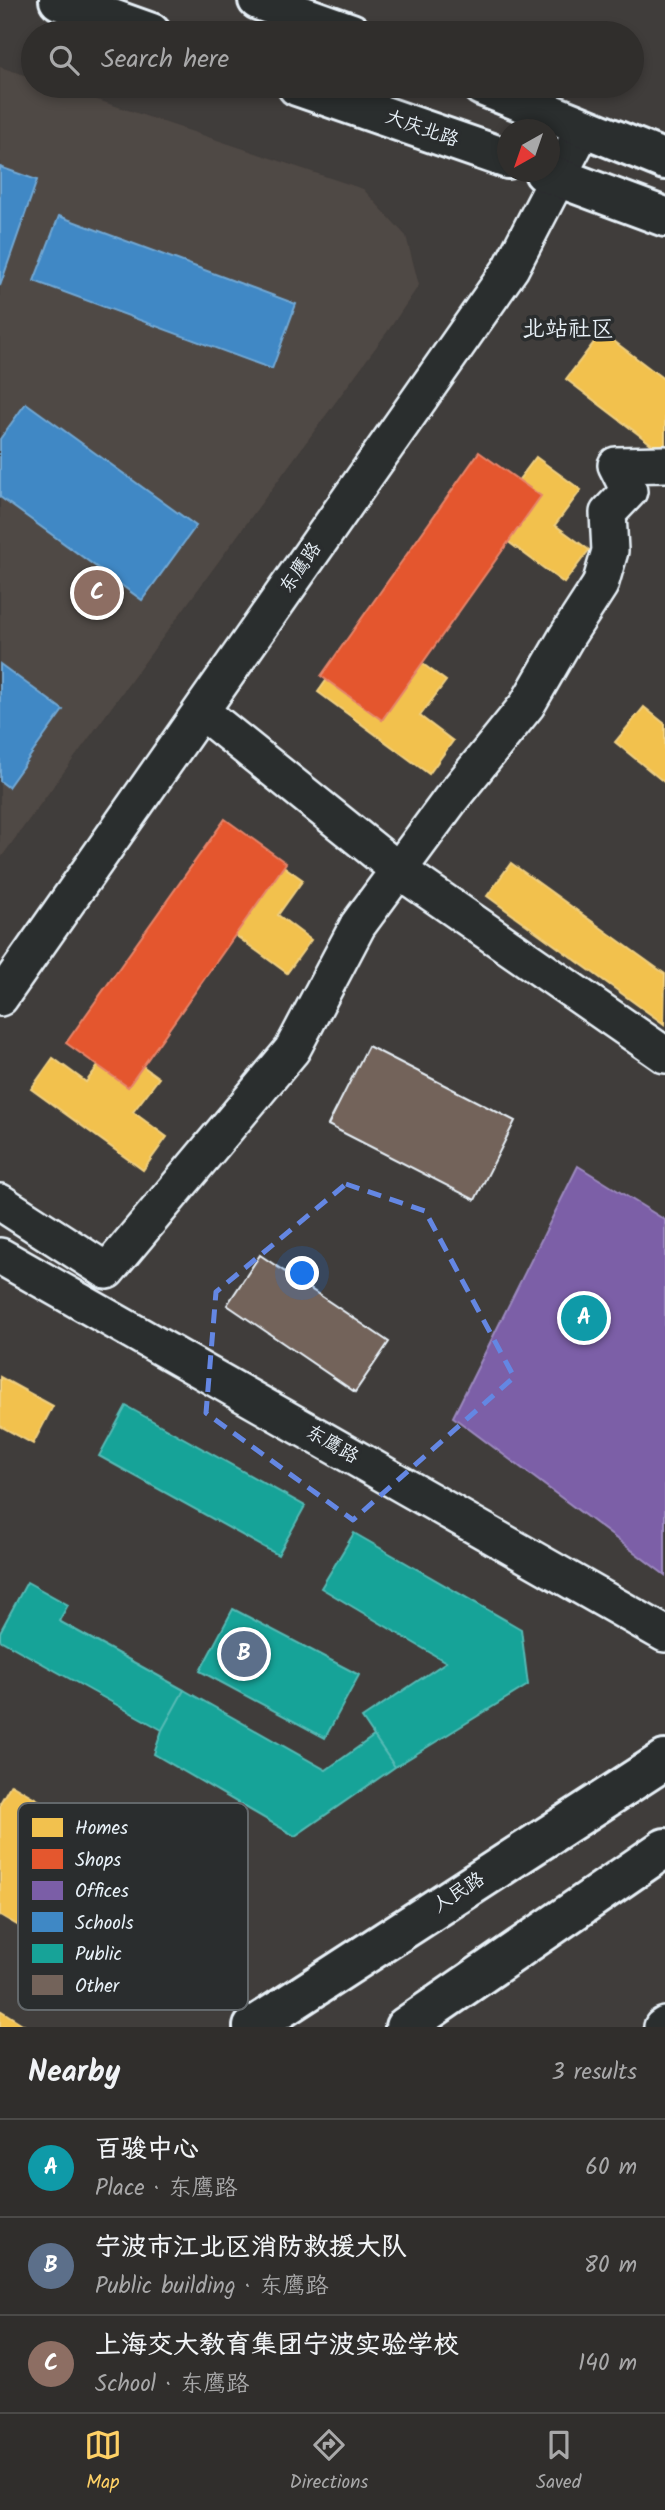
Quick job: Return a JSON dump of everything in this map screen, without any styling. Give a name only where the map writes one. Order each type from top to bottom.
[{"type":"main road","points":[[59,0],[118,21]]},
{"type":"main road","points":[[258,0],[317,21]]},
{"type":"main road","name":"大庆北路","points":[[332,98],[497,155]]},
{"type":"main road","points":[[512,98],[665,160]]},
{"type":"main road","points":[[560,177],[665,216]]},
{"type":"main road","name":"人民路","points":[[253,2027],[665,1759]]},
{"type":"main road","points":[[405,2027],[665,1848]]},
{"type":"street","name":"东鹰路","points":[[560,162],[584,127]]},
{"type":"street","name":"东鹰路","points":[[0,998],[511,268],[549,182]]},
{"type":"street","points":[[0,1202],[107,1270],[292,1050],[358,925],[397,869],[527,705],[566,636],[600,585],[610,551],[608,513],[629,491],[616,465],[665,464]]},
{"type":"street","points":[[201,710],[397,869],[665,1055]]},
{"type":"street","name":"东鹰路","points":[[0,1256],[665,1634]]},
{"type":"highlighted area","points":[[346,1184],[425,1211],[514,1377],[353,1520],[206,1413],[216,1292]]},
{"type":"shaded area","points":[[0,67],[21,74],[21,98],[92,98],[363,189],[406,236],[419,285],[0,859]]},
{"type":"building: Homes","points":[[602,332],[665,380],[663,453],[566,379]]},
{"type":"building: Homes","points":[[536,457],[581,490],[555,525],[589,550],[564,583],[453,501],[475,470],[508,494]]},
{"type":"building: Homes","points":[[401,648],[446,681],[420,716],[453,741],[429,774],[318,692],[340,661],[373,686]]},
{"type":"building: Homes","points":[[644,707],[665,724],[665,783],[615,742]]},
{"type":"building: Homes","points":[[258,848],[303,880],[278,915],[311,940],[287,973],[175,891],[198,860],[231,885]]},
{"type":"building: Homes","points":[[511,863],[665,974],[664,1024],[487,896]]},
{"type":"building: Homes","points":[[114,1045],[159,1078],[133,1112],[167,1137],[143,1170],[31,1089],[53,1058],[86,1082]]},
{"type":"building: Homes","points":[[0,1377],[53,1406],[33,1444],[0,1426]]},
{"type":"building: Homes","points":[[11,1784],[44,1803],[18,1803],[18,1926],[0,1915],[0,1803]]},
{"type":"building: Homes","points":[[0,2010],[27,2027],[0,2027]]},
{"type":"building: Shops","points":[[479,452],[541,496],[382,720],[321,676]]},
{"type":"building: Shops","points":[[225,819],[286,863],[128,1087],[66,1043]]},
{"type":"building: Offices","points":[[578,1166],[665,1220],[665,1575],[453,1417]]},
{"type":"building: Schools","points":[[0,167],[37,180],[0,286]]},
{"type":"building: Schools","points":[[59,216],[296,304],[272,369],[34,281]]},
{"type":"building: Schools","points":[[26,403],[196,526],[142,600],[0,497],[0,439]]},
{"type":"building: Schools","points":[[0,664],[63,710],[8,787],[0,781]]},
{"type":"building: Public","points":[[126,1406],[305,1506],[278,1555],[99,1456]]},
{"type":"building: Public","points":[[354,1533],[521,1629],[528,1685],[395,1767],[362,1718],[446,1662],[321,1588]]},
{"type":"building: Public","points":[[27,1582],[68,1605],[59,1621],[184,1690],[162,1730],[0,1640],[0,1632]]},
{"type":"building: Public","points":[[233,1609],[359,1675],[325,1738],[200,1671]]},
{"type":"building: Public","points":[[184,1690],[326,1770],[374,1736],[395,1767],[295,1836],[248,1809],[248,1803],[238,1803],[154,1754],[162,1730]]},
{"type":"building: Other","points":[[368,1046],[515,1121],[475,1200],[328,1125]]},
{"type":"building: Other","points":[[260,1255],[389,1342],[355,1392],[227,1305]]},
{"type":"place","name":"上海交大教育集团宁波实验学校","points":[[97,593]]},
{"type":"place","name":"百骏中心","points":[[584,1318]]},
{"type":"place","name":"宁波市江北区消防救援大队","points":[[244,1654]]},
{"type":"district","name":"北站社区","points":[[568,330]]}]
